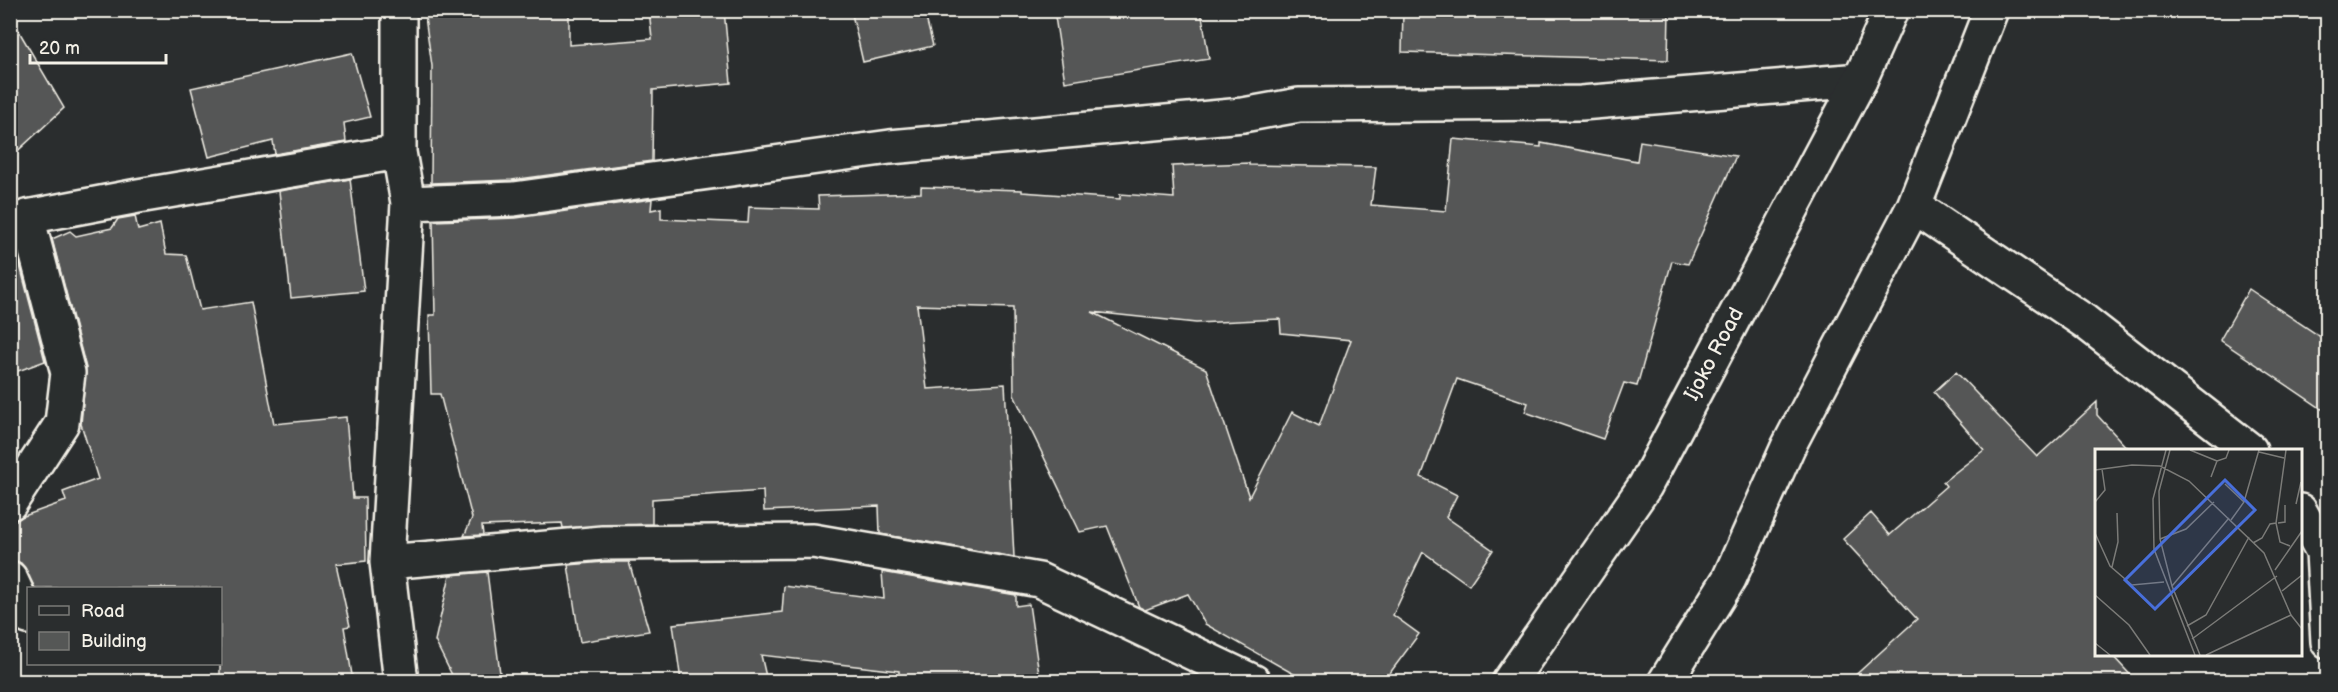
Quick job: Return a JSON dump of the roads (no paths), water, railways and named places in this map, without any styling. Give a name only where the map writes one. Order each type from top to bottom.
[{"type":"street","points":[[399,10],[399,152],[408,203],[387,562],[401,681]]},
{"type":"street","name":"Ijoko Road","points":[[1509,681],[1645,486],[1860,80],[1891,10]]},
{"type":"street","points":[[1665,681],[1729,579],[1788,447],[1914,206],[1991,10]]},
{"type":"street","points":[[408,203],[514,199],[890,147],[1244,115],[1299,105],[1581,103],[1860,80]]},
{"type":"street","points":[[10,503],[62,423],[68,373],[19,221],[399,152]]},
{"type":"street","points":[[1914,206],[2084,321],[2249,449]]},
{"type":"street","points":[[2302,513],[2323,552],[2328,642]]},
{"type":"street","points":[[387,562],[603,543],[813,541],[1039,580],[1254,681]]},
{"type":"street","points":[[10,578],[27,615]]}]
